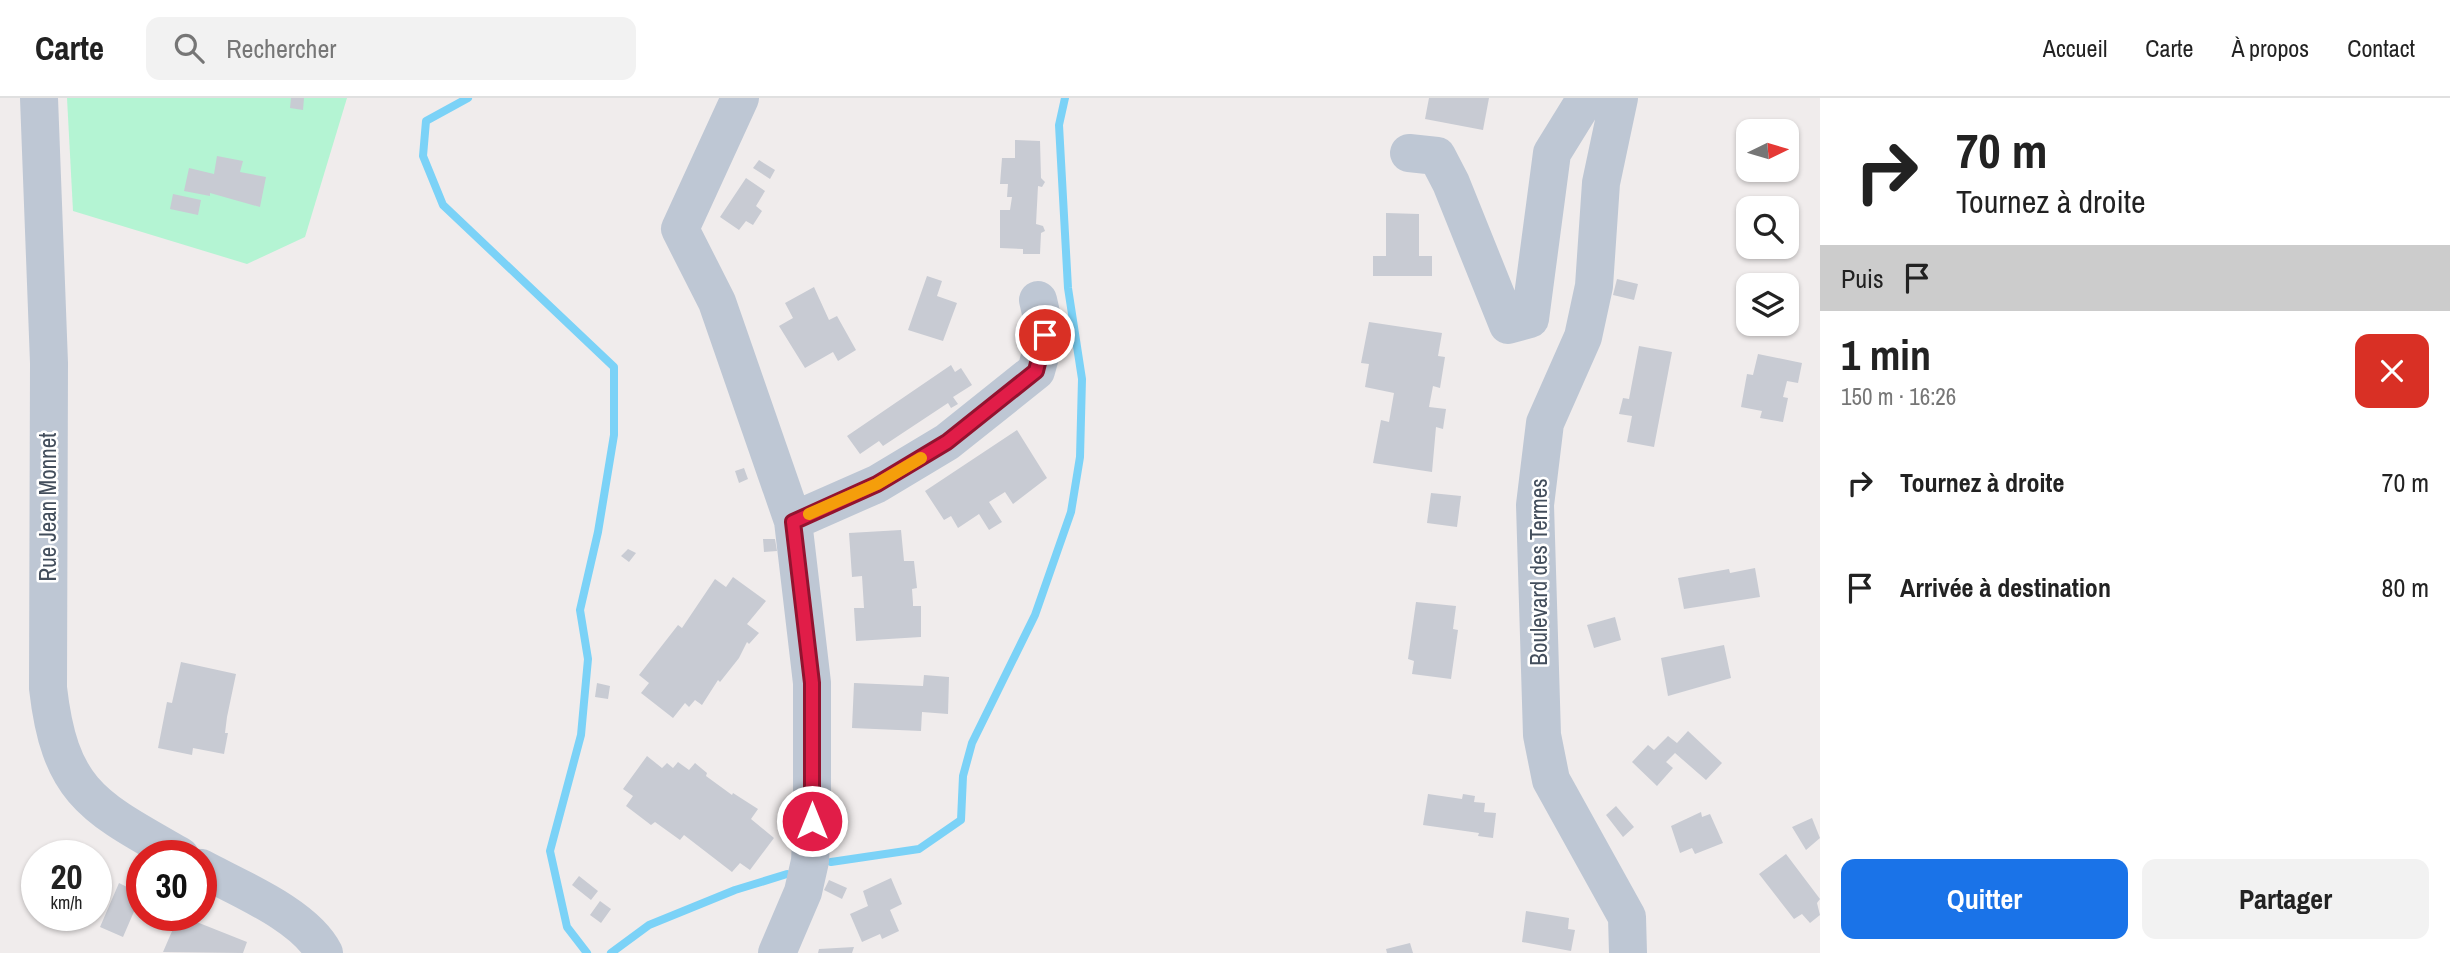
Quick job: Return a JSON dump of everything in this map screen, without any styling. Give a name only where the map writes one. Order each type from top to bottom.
[{"type":"street","name":"Rue Jean Monnet","points":[[39,98],[49,363],[48,688],[52,728],[63,760],[80,788],[100,809],[153,840]]},
{"type":"street","points":[[740,98],[680,229],[717,302],[793,522],[812,683],[812,821],[810,861],[803,892],[777,953]]},
{"type":"street","points":[[1409,153],[1437,156],[1451,183],[1508,325],[1530,319],[1552,153],[1586,98]]},
{"type":"street","name":"Boulevard des Termes","points":[[1619,98],[1601,183],[1594,286],[1583,337],[1545,423],[1535,505],[1537,663],[1544,746],[1551,780],[1627,917],[1628,953]]},
{"type":"street","points":[[793,522],[877,484],[947,442],[1036,371],[1045,335],[1038,300]]},
{"type":"street","points":[[217,876],[292,919],[318,941],[324,953]]},
{"type":"green space","points":[[67,98],[347,98],[305,237],[247,264],[73,211]]},
{"type":"building","points":[[291,98],[304,98],[303,110],[290,108]]},
{"type":"building","points":[[1429,98],[1489,98],[1483,130],[1425,119]]},
{"type":"building","points":[[1015,140],[1040,141],[1041,178],[1045,182],[1042,187],[1038,186],[1036,224],[1043,226],[1045,231],[1041,233],[1040,254],[1023,254],[1023,249],[1000,248],[1000,210],[1010,210],[1012,197],[1007,197],[1008,184],[1000,184],[1002,158],[1015,158]]},
{"type":"building","points":[[217,156],[243,161],[240,172],[266,177],[260,207],[210,193],[210,196],[184,191],[189,168],[214,174]]},
{"type":"building","points":[[759,160],[775,170],[770,179],[753,168]]},
{"type":"building","points":[[746,178],[765,191],[756,206],[762,211],[753,225],[746,221],[739,230],[720,217]]},
{"type":"building","points":[[173,194],[201,200],[198,215],[170,209]]},
{"type":"building","points":[[1386,213],[1419,214],[1419,256],[1432,256],[1432,276],[1373,276],[1373,256],[1386,256]]},
{"type":"building","points":[[927,276],[942,281],[937,296],[957,303],[943,341],[908,330]]},
{"type":"building","points":[[1617,279],[1638,284],[1634,300],[1613,295]]},
{"type":"building","points":[[814,287],[829,320],[837,316],[856,350],[838,361],[833,352],[805,368],[779,326],[793,318],[785,303]]},
{"type":"building","points":[[1369,322],[1442,333],[1438,356],[1445,357],[1440,388],[1433,386],[1429,407],[1446,409],[1443,429],[1436,427],[1432,472],[1373,463],[1381,420],[1389,422],[1394,393],[1365,387],[1369,364],[1361,363]]},
{"type":"building","points":[[1639,346],[1672,352],[1654,447],[1627,442],[1632,416],[1619,414],[1623,398],[1629,399]]},
{"type":"building","points":[[1758,354],[1802,363],[1798,383],[1787,381],[1783,397],[1788,398],[1783,422],[1760,418],[1762,411],[1741,407],[1747,374],[1753,375]]},
{"type":"building","points":[[951,365],[955,372],[961,368],[972,385],[953,397],[958,404],[951,408],[948,403],[883,446],[879,441],[860,454],[847,436]]},
{"type":"building","points":[[1017,430],[1047,478],[1013,504],[1005,492],[989,502],[1002,522],[989,530],[979,514],[958,528],[951,516],[944,520],[925,491]]},
{"type":"building","points":[[744,468],[748,479],[739,483],[735,471]]},
{"type":"building","points":[[1431,493],[1461,496],[1457,527],[1427,523]]},
{"type":"building","points":[[901,530],[904,561],[914,561],[917,588],[912,589],[913,606],[921,606],[921,637],[856,641],[854,608],[864,608],[862,576],[852,577],[849,533]]},
{"type":"building","points":[[763,539],[775,539],[777,551],[764,552]]},
{"type":"building","points":[[628,549],[636,553],[629,562],[621,556]]},
{"type":"building","points":[[1755,568],[1760,597],[1684,609],[1678,578],[1729,569],[1730,573]]},
{"type":"building","points":[[733,577],[766,601],[747,624],[759,633],[749,644],[747,642],[739,658],[720,682],[718,680],[702,705],[695,700],[689,707],[685,703],[673,718],[641,693],[649,683],[639,675],[678,625],[682,628],[715,579],[726,587]]},
{"type":"building","points":[[1416,602],[1456,606],[1453,629],[1458,630],[1451,679],[1412,674],[1414,661],[1408,659]]},
{"type":"building","points":[[1615,617],[1621,640],[1594,648],[1587,625]]},
{"type":"building","points":[[1724,645],[1731,678],[1668,696],[1661,658]]},
{"type":"building","points":[[181,662],[236,674],[227,717],[225,733],[228,733],[224,754],[193,748],[192,755],[158,748],[167,702],[172,703]]},
{"type":"building","points":[[924,675],[949,677],[948,714],[922,712],[921,731],[852,728],[854,683],[923,686]]},
{"type":"building","points":[[597,683],[610,686],[608,699],[595,697]]},
{"type":"building","points":[[1688,731],[1722,763],[1706,780],[1675,753],[1666,762],[1673,768],[1657,786],[1632,762],[1648,745],[1654,750],[1668,736],[1677,743]]},
{"type":"building","points":[[647,756],[662,768],[667,763],[673,768],[678,762],[689,770],[695,763],[707,773],[706,776],[732,795],[733,793],[758,809],[751,819],[774,838],[750,870],[740,863],[732,872],[684,835],[680,840],[655,822],[651,825],[626,806],[633,796],[623,789]]},
{"type":"building","points":[[1428,794],[1462,799],[1463,794],[1475,796],[1474,802],[1485,803],[1484,812],[1496,813],[1493,838],[1478,836],[1479,833],[1423,825]]},
{"type":"building","points":[[1616,806],[1634,827],[1623,837],[1606,815]]},
{"type":"building","points":[[1701,812],[1702,817],[1710,814],[1723,843],[1695,854],[1692,848],[1680,853],[1671,826]]},
{"type":"building","points":[[1812,818],[1820,838],[1806,850],[1792,827]]},
{"type":"building","points":[[1786,854],[1820,899],[1817,903],[1820,915],[1810,923],[1802,914],[1794,919],[1759,874]]},
{"type":"building","points":[[579,876],[598,891],[591,900],[572,885]]},
{"type":"building","points":[[891,878],[902,904],[890,910],[899,931],[882,939],[880,934],[862,942],[850,914],[868,906],[863,891]]},
{"type":"building","points":[[829,880],[847,888],[842,899],[824,890]]},
{"type":"building","points":[[119,883],[126,886],[126,930],[123,937],[109,931],[112,931],[112,899]]},
{"type":"building","points":[[600,901],[611,909],[601,923],[590,915]]},
{"type":"building","points":[[1526,911],[1569,918],[1568,929],[1575,930],[1571,951],[1522,942]]},
{"type":"building","points":[[217,930],[247,942],[243,953],[163,952],[172,931]]},
{"type":"building","points":[[1410,943],[1413,953],[1387,953],[1386,949]]},
{"type":"building","points":[[854,947],[852,953],[818,953],[819,949]]},
{"type":"waterway","points":[[468,98],[426,121],[423,156],[443,205],[614,367],[614,435],[598,532],[580,610],[588,659],[581,735],[550,851],[567,927],[587,953]]},
{"type":"waterway","points":[[831,862],[919,849],[961,820],[963,776],[972,743],[1035,615],[1071,512],[1080,457],[1082,379],[1068,288],[1059,125],[1065,98]]},
{"type":"waterway","points":[[611,953],[649,925],[735,890],[787,874]]},
{"type":"slow traffic","points":[[809,514],[877,484],[921,458]]},
{"type":"route","points":[[812,821],[812,683],[793,522],[877,484],[947,442],[1036,371],[1045,335]]}]
